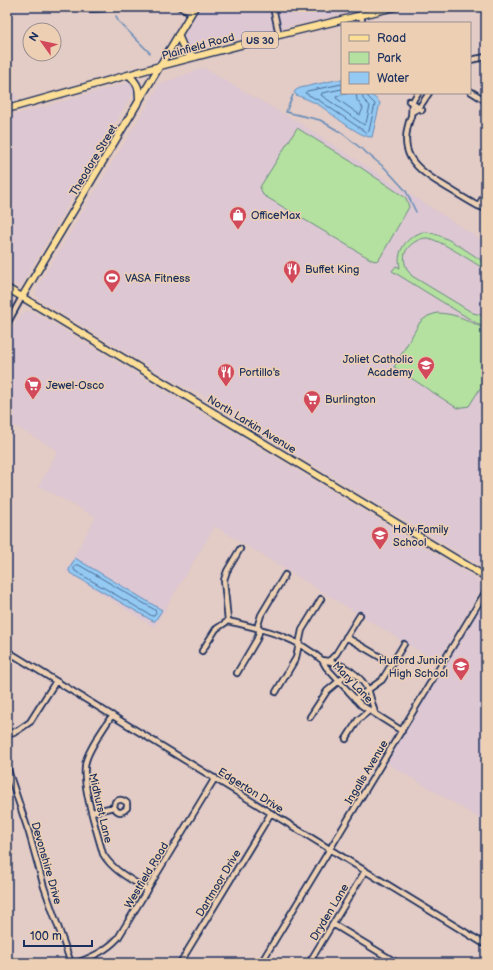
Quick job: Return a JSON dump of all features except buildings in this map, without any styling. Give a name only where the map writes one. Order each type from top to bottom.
[{"type":"main road","name":"Plainfield Road","points":[[7,109],[160,66],[395,7]]},
{"type":"main road","name":"Theodore Street","points":[[22,297],[194,10]]},
{"type":"main road","points":[[178,35],[185,51],[195,57]]},
{"type":"main road","points":[[129,75],[139,87],[139,103]]},
{"type":"main road","name":"North Larkin Avenue","points":[[7,288],[486,577]]},
{"type":"street","points":[[74,7],[86,10],[118,7]]},
{"type":"street","points":[[180,7],[194,10]]},
{"type":"street","points":[[273,7],[279,35]]},
{"type":"street","points":[[361,7],[362,22]]},
{"type":"street","points":[[471,60],[486,57]]},
{"type":"street","points":[[471,92],[486,101]]},
{"type":"street","points":[[410,102],[417,94]]},
{"type":"street","points":[[412,112],[421,109],[428,94]]},
{"type":"street","points":[[410,102],[421,109]]},
{"type":"street","points":[[410,102],[412,112],[406,135],[406,146],[410,157],[416,166],[425,174],[478,206],[486,209]]},
{"type":"street","points":[[478,206],[486,192]]},
{"type":"street","name":"Theodore Street","points":[[7,324],[22,297]]},
{"type":"street","points":[[202,651],[216,629],[228,621],[224,580],[227,571],[240,549]]},
{"type":"street","points":[[237,673],[257,640],[261,615],[285,575]]},
{"type":"street","name":"Ingalls Avenue","points":[[262,963],[486,591]]},
{"type":"street","points":[[276,692],[296,658],[302,630],[321,599]]},
{"type":"street","points":[[325,665],[336,654],[360,615]]},
{"type":"street","name":"Mary Lane","points":[[228,621],[275,632],[299,644],[322,660],[355,699],[371,709],[388,723],[402,731]]},
{"type":"street","points":[[346,637],[392,664]]},
{"type":"street","points":[[355,699],[382,680],[404,644]]},
{"type":"street","name":"Edgerton Drive","points":[[7,651],[486,945]]},
{"type":"street","name":"Mary Lane","points":[[322,660],[330,661],[344,667],[358,677],[368,691],[371,709]]},
{"type":"street","points":[[310,717],[327,690],[351,671]]},
{"type":"street","points":[[7,734],[17,731],[30,722],[56,681]]},
{"type":"street","points":[[346,739],[358,720],[371,709]]},
{"type":"street","name":"Midhurst Lane","points":[[112,715],[88,754],[84,769],[85,782],[102,854],[114,868],[148,890]]},
{"type":"street","name":"Devonshire Drive","points":[[7,767],[29,833],[44,887],[70,963]]},
{"type":"street","name":"Westfield Road","points":[[76,963],[92,957],[110,947],[118,938],[215,778]]},
{"type":"street","points":[[92,812],[114,807]]},
{"type":"street","name":"Dartmoor Drive","points":[[180,963],[271,813]]},
{"type":"street","name":"Dryden Lane","points":[[309,963],[365,871]]},
{"type":"street","points":[[333,924],[397,963]]},
{"type":"shaded area","points":[[201,7],[372,7],[186,50],[178,46]]},
{"type":"shaded area","points":[[7,65],[18,105],[7,108]]},
{"type":"shaded area","points":[[203,68],[294,120],[486,243],[486,568],[243,422],[200,393],[179,384],[41,300],[36,295],[38,286],[160,84]]},
{"type":"shaded area","points":[[141,79],[20,287],[7,279],[7,117]]},
{"type":"shaded area","points":[[27,311],[33,312],[475,578],[480,584],[480,591],[437,662],[215,526],[154,627],[66,571],[96,517],[39,486],[58,451],[7,421],[7,338],[21,315]]},
{"type":"shaded area","name":"Hufford Junior High School","points":[[486,598],[486,822],[387,763]]},
{"type":"green space","points":[[297,128],[360,167],[406,198],[409,207],[380,258],[376,261],[263,195],[260,187]]},
{"type":"green space","points":[[423,232],[439,235],[486,263],[486,270],[440,242],[427,238],[420,239],[411,245],[406,250],[404,256],[408,271],[412,276],[473,313],[486,316],[486,329],[392,271],[396,266],[400,268],[399,262],[401,250],[407,241]]},
{"type":"green space","points":[[437,313],[463,318],[486,330],[486,379],[469,406],[457,408],[394,367],[420,322],[428,316]]},
{"type":"water","points":[[341,80],[341,94],[367,94],[372,96],[380,103],[372,137],[360,133],[345,124],[319,105],[296,95],[294,92],[300,88]]},
{"type":"water","points":[[75,558],[162,610],[155,621],[70,573],[69,570]]},
{"type":"waterway","points":[[116,16],[118,21],[150,53]]},
{"type":"waterway","points":[[293,95],[286,112],[320,120],[342,133],[385,168],[406,191],[416,212]]},
{"type":"place","name":"OfficeMax","points":[[238,230]]},
{"type":"place","name":"Buffet King","points":[[292,284]]},
{"type":"place","name":"VASA Fitness","points":[[112,293]]},
{"type":"place","name":"Joliet Catholic Academy","points":[[426,380]]},
{"type":"place","name":"Portillo's","points":[[226,387]]},
{"type":"place","name":"Jewel-Osco","points":[[33,400]]},
{"type":"place","name":"Burlington","points":[[312,414]]},
{"type":"place","name":"Holy Family School","points":[[380,550]]},
{"type":"place","name":"Hufford Junior High School","points":[[461,681]]}]
